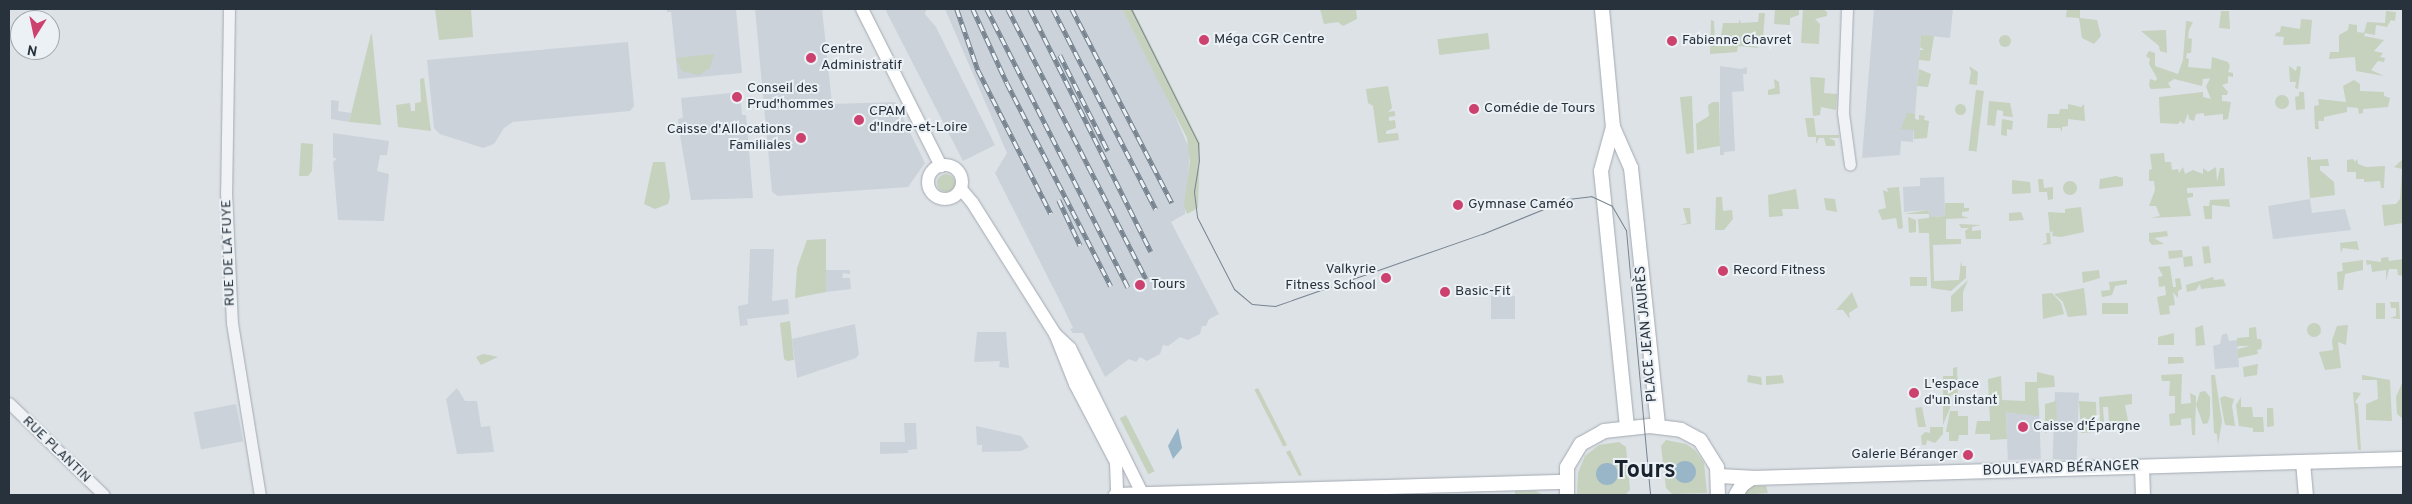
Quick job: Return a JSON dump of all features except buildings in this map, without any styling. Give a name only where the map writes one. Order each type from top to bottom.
[{"type":"main road","points":[[862,9],[941,166]]},
{"type":"main road","points":[[1602,9],[1613,127]]},
{"type":"main road","name":"PLACE JEAN JAURÈS","points":[[1613,127],[1630,159],[1658,427]]},
{"type":"main road","name":"PLACE JEAN JAURÈS","points":[[1613,127],[1602,171],[1627,428]]},
{"type":"main road","points":[[941,166],[957,170],[961,178],[956,194],[937,198],[929,189],[931,172],[941,166]]},
{"type":"main road","points":[[956,194],[983,222],[1056,334],[1070,348],[1116,462],[1116,495],[1308,493],[1536,483],[1566,489],[1569,460],[1581,444],[1604,432],[1627,428],[1658,427],[1688,432],[1700,440],[1711,452],[1719,476],[1718,495]]},
{"type":"main road","points":[[1097,413],[1143,495]]},
{"type":"main road","name":"BOULEVARD BÉRANGER","points":[[1719,476],[1752,478],[2403,459]]},
{"type":"main road","points":[[2303,462],[2306,495]]},
{"type":"main road","points":[[2142,467],[2143,495]]},
{"type":"main road","points":[[1736,495],[1742,485],[1752,478]]},
{"type":"main road","points":[[1536,483],[1548,495]]},
{"type":"street","name":"RUE DE LA FUYE","points":[[228,9],[226,186],[232,323],[260,495]]},
{"type":"street","points":[[1847,9],[1843,113],[1850,164]]},
{"type":"street","name":"RUE PLANTIN","points":[[9,403],[104,495]]},
{"type":"shaded area","points":[[667,9],[736,9],[742,73],[678,79],[671,12],[667,12]]},
{"type":"shaded area","points":[[755,9],[822,9],[832,104],[895,102],[925,163],[908,187],[778,196],[772,192]]},
{"type":"shaded area","points":[[885,9],[926,9],[925,14],[936,27],[995,145],[963,161]]},
{"type":"shaded area","points":[[945,9],[1122,9],[1170,103],[1190,151],[1185,214],[1171,222],[1219,314],[1209,319],[1206,326],[1202,326],[1200,334],[1188,340],[1180,337],[1168,346],[1163,345],[1160,354],[1147,361],[1140,357],[1136,362],[1129,359],[1105,377],[1083,333],[1073,333],[1070,329],[1073,328],[1064,309],[995,173],[1007,153]]},
{"type":"shaded area","points":[[1874,9],[1953,9],[1950,38],[1921,35],[1913,142],[1901,141],[1900,155],[1862,158]]},
{"type":"shaded area","points":[[628,42],[634,106],[630,111],[513,122],[504,128],[494,144],[483,148],[440,134],[434,128],[427,60]]},
{"type":"shaded area","points":[[1720,66],[1741,69],[1747,67],[1747,74],[1743,74],[1744,91],[1732,92],[1735,151],[1724,152],[1724,155],[1720,155]]},
{"type":"shaded area","points":[[740,92],[742,115],[746,115],[753,198],[691,200],[678,119],[683,118],[681,98]]},
{"type":"shaded area","points":[[331,100],[339,101],[338,111],[351,113],[349,122],[331,119]]},
{"type":"shaded area","points":[[333,133],[389,141],[387,155],[380,155],[377,171],[389,174],[384,221],[338,220],[333,162],[337,158],[333,158]]},
{"type":"shaded area","points":[[1944,177],[1945,216],[1931,217],[1928,210],[1904,212],[1903,187],[1920,186],[1920,178]]},
{"type":"shaded area","points":[[2310,199],[2312,213],[2345,209],[2351,230],[2273,239],[2268,206]]},
{"type":"shaded area","points":[[750,249],[774,249],[772,301],[788,299],[789,314],[747,319],[748,325],[740,326],[738,306],[748,304]]},
{"type":"shaded area","points":[[826,270],[850,270],[850,274],[843,273],[842,278],[850,278],[851,289],[826,292]]},
{"type":"shaded area","points":[[1491,296],[1515,296],[1515,319],[1491,319]]},
{"type":"shaded area","points":[[855,324],[859,354],[856,358],[797,378],[792,339]]},
{"type":"shaded area","points":[[977,332],[1006,332],[1009,368],[999,367],[1000,361],[974,362]]},
{"type":"shaded area","points":[[2227,333],[2229,341],[2237,340],[2239,367],[2215,369],[2213,346],[2220,344],[2222,335]]},
{"type":"shaded area","points":[[457,388],[465,401],[477,401],[481,427],[490,426],[494,452],[457,454],[446,399]]},
{"type":"shaded area","points":[[2055,392],[2079,393],[2077,460],[2053,459]]},
{"type":"shaded area","points":[[236,404],[243,441],[201,450],[194,412]]},
{"type":"shaded area","name":"Caisse d'Épargne","points":[[2039,407],[2041,459],[2008,460],[2006,408]]},
{"type":"shaded area","points":[[904,423],[916,423],[917,449],[908,450],[908,453],[880,454],[880,442],[905,442]]},
{"type":"shaded area","points":[[976,426],[1021,436],[1029,447],[1021,451],[982,452],[982,445],[977,445]]},
{"type":"green space","points":[[435,9],[471,9],[473,37],[439,40]]},
{"type":"green space","points":[[1122,9],[1133,9],[1200,143],[1198,208],[1187,214],[1184,205],[1190,161],[1187,138]]},
{"type":"green space","points":[[1320,9],[1356,9],[1357,19],[1343,26],[1338,22],[1324,24]]},
{"type":"green space","points":[[1775,9],[1799,9],[1799,15],[1790,18],[1790,25],[1774,24]]},
{"type":"green space","points":[[1803,9],[1823,9],[1827,12],[1827,16],[1815,19],[1820,24],[1819,44],[1801,43]]},
{"type":"green space","points":[[2067,9],[2080,9],[2080,18],[2097,20],[2101,36],[2094,44],[2082,38],[2079,18],[2066,17]]},
{"type":"green space","points":[[2221,11],[2229,11],[2230,29],[2219,28]]},
{"type":"green space","points":[[2386,11],[2396,12],[2395,21],[2391,20],[2387,27],[2376,25],[2375,35],[2365,33],[2364,36],[2384,40],[2374,51],[2383,53],[2380,57],[2385,58],[2384,62],[2378,61],[2371,70],[2384,76],[2356,71],[2355,57],[2329,59],[2330,52],[2339,52],[2339,35],[2348,30],[2349,24],[2357,25],[2357,32],[2364,33],[2367,22],[2385,23]]},
{"type":"green space","points":[[1759,13],[1765,13],[1763,38],[1753,37],[1752,45],[1760,48],[1738,46],[1737,52],[1710,54],[1711,20],[1714,21],[1715,42],[1720,42],[1723,23],[1739,23],[1739,19],[1741,23],[1758,22]]},
{"type":"green space","points":[[2301,19],[2312,20],[2310,44],[2283,45],[2284,37],[2275,36],[2276,33],[2280,32],[2281,26],[2300,29]]},
{"type":"green space","points":[[2186,21],[2193,22],[2188,38],[2192,39],[2191,53],[2187,53],[2186,58],[2189,59],[2188,67],[2211,69],[2212,57],[2228,62],[2230,66],[2228,72],[2233,73],[2233,77],[2228,76],[2228,83],[2222,85],[2228,92],[2227,95],[2222,95],[2222,101],[2231,102],[2228,119],[2223,120],[2223,114],[2204,116],[2204,113],[2196,114],[2194,121],[2189,119],[2188,113],[2184,124],[2180,121],[2178,124],[2160,123],[2159,97],[2203,92],[2203,97],[2211,99],[2206,87],[2210,78],[2203,79],[2202,86],[2174,79],[2168,83],[2171,88],[2151,89],[2149,86],[2150,79],[2156,81],[2157,78],[2149,64],[2150,59],[2146,56],[2149,51],[2155,53],[2155,66],[2178,74],[2183,60]]},
{"type":"green space","points":[[2166,30],[2167,53],[2160,51],[2159,46],[2141,31]]},
{"type":"green space","points":[[1488,33],[1490,49],[1439,55],[1437,39]]},
{"type":"green space","points":[[372,35],[381,125],[349,122]]},
{"type":"green space","points":[[1921,35],[1934,36],[1930,61],[1919,60],[1920,50],[1924,50],[1920,47]]},
{"type":"green space","points":[[2003,35],[2007,35],[2011,41],[2007,47],[2003,47],[1999,43],[1999,39]]},
{"type":"green space","points":[[714,54],[710,68],[699,75],[682,71],[676,58]]},
{"type":"green space","points":[[1969,66],[1978,72],[1977,85],[1969,84],[1971,72]]},
{"type":"green space","points":[[2289,66],[2296,71],[2297,66],[2301,67],[2298,89],[2295,88],[2296,82],[2290,82]]},
{"type":"green space","points":[[1919,69],[1931,74],[1928,87],[1917,86]]},
{"type":"green space","points":[[1810,77],[1825,78],[1824,93],[1837,94],[1836,110],[1821,107],[1820,115],[1813,116]]},
{"type":"green space","points":[[424,78],[431,131],[398,127],[396,105],[410,103],[411,111],[415,111],[415,103],[421,102],[420,79]]},
{"type":"green space","points":[[1774,79],[1779,82],[1780,94],[1768,95],[1768,90],[1775,88]]},
{"type":"green space","points":[[2354,80],[2360,84],[2360,91],[2384,92],[2384,96],[2390,98],[2388,107],[2363,109],[2363,113],[2359,114],[2358,108],[2347,107],[2347,112],[2324,117],[2324,121],[2318,121],[2319,129],[2315,129],[2314,106],[2319,105],[2318,99],[2346,102],[2343,86]]},
{"type":"green space","points":[[1388,86],[1392,108],[1388,112],[1395,111],[1395,116],[1389,117],[1389,121],[1395,120],[1396,128],[1386,131],[1386,134],[1398,133],[1399,140],[1378,143],[1373,106],[1368,103],[1366,89]]},
{"type":"green space","points":[[1976,90],[1984,91],[1977,152],[1969,151]]},
{"type":"green space","points":[[2299,92],[2304,92],[2305,109],[2296,110],[2295,97],[2299,96]]},
{"type":"green space","points":[[2282,95],[2287,97],[2289,102],[2287,107],[2282,109],[2277,107],[2275,102],[2277,97]]},
{"type":"green space","points":[[1692,96],[1694,153],[1686,154],[1680,97]]},
{"type":"green space","points":[[1989,101],[2010,103],[2013,117],[2003,116],[2003,111],[1997,110],[1995,126],[1987,125]]},
{"type":"green space","points":[[1713,102],[1719,102],[1720,146],[1697,150],[1696,124],[1709,116],[1708,105]]},
{"type":"green space","points":[[1960,103],[1966,109],[1960,115],[1954,109]]},
{"type":"green space","points":[[2068,104],[2081,107],[2084,104],[2085,121],[2068,119],[2068,126],[2062,127],[2062,132],[2060,128],[2047,128],[2048,114],[2059,114],[2060,109],[2068,109]]},
{"type":"green space","points":[[1907,113],[1915,114],[1915,119],[1919,120],[1919,115],[1925,116],[1924,120],[1929,121],[1927,138],[1914,139],[1914,130],[1901,129]]},
{"type":"green space","points":[[1805,118],[1814,118],[1816,135],[1839,135],[1839,138],[1829,138],[1835,141],[1835,146],[1826,146],[1824,138],[1819,138],[1816,144],[1816,137],[1808,137]]},
{"type":"green space","points":[[2002,119],[2013,121],[2012,130],[2007,129],[2007,136],[2001,135]]},
{"type":"green space","points":[[301,143],[313,144],[312,171],[308,176],[299,176]]},
{"type":"green space","points":[[2164,153],[2165,162],[2171,162],[2172,170],[2178,169],[2179,173],[2183,167],[2185,174],[2193,170],[2203,174],[2203,168],[2208,172],[2216,167],[2217,182],[2220,168],[2224,168],[2225,186],[2187,188],[2187,193],[2193,193],[2193,197],[2187,198],[2191,216],[2150,218],[2160,216],[2156,206],[2149,206],[2155,190],[2154,181],[2149,181],[2149,170],[2152,169],[2150,154]]},
{"type":"green space","points":[[2307,157],[2311,157],[2311,160],[2328,159],[2329,166],[2320,166],[2320,170],[2334,182],[2335,195],[2310,198]]},
{"type":"green space","points":[[2353,159],[2355,162],[2357,159],[2358,164],[2366,167],[2385,166],[2384,188],[2381,188],[2380,181],[2364,182],[2364,179],[2356,179],[2356,172],[2347,172],[2347,160]]},
{"type":"green space","points":[[2403,159],[2403,223],[2384,226],[2382,205],[2396,204],[2400,199],[2402,169],[2394,167]]},
{"type":"green space","points":[[653,162],[665,162],[670,197],[668,204],[655,209],[644,204]]},
{"type":"green space","points":[[946,174],[952,177],[955,183],[952,189],[946,192],[940,189],[937,183],[940,177]]},
{"type":"green space","points":[[2116,176],[2123,178],[2123,186],[2099,189],[2100,179]]},
{"type":"green space","points":[[2038,179],[2043,179],[2044,188],[2053,187],[2053,199],[2048,200],[2047,192],[2039,192]]},
{"type":"green space","points":[[2012,180],[2030,182],[2031,193],[2012,194]]},
{"type":"green space","points":[[2070,181],[2075,183],[2077,188],[2075,193],[2070,195],[2065,193],[2063,188],[2065,183]]},
{"type":"green space","points":[[1899,187],[1903,228],[1898,229],[1896,218],[1882,220],[1878,210],[1886,208],[1883,190],[1888,192],[1887,188]]},
{"type":"green space","points":[[1796,189],[1799,209],[1782,209],[1783,216],[1769,217],[1768,195]]},
{"type":"green space","points":[[1716,197],[1722,197],[1723,211],[1732,210],[1733,219],[1724,230],[1715,230]]},
{"type":"green space","points":[[1824,198],[1835,199],[1837,212],[1826,210]]},
{"type":"green space","points":[[2229,199],[2230,207],[2212,205],[2212,219],[2205,219],[2203,206],[2209,206],[2210,200]]},
{"type":"green space","points":[[1945,203],[1964,203],[1964,208],[1969,208],[1969,211],[1962,212],[1962,216],[1969,218],[1946,219],[1946,239],[1961,239],[1961,244],[1933,245],[1934,281],[1959,280],[1961,261],[1962,266],[1966,266],[1966,278],[1951,291],[1931,288],[1929,233],[1919,233],[1918,219],[1929,218],[1929,214],[1904,214],[1928,210],[1931,217],[1945,216]]},
{"type":"green space","points":[[2081,207],[2084,232],[2061,237],[2052,236],[2053,231],[2050,233],[2048,212],[2065,213],[2065,209]]},
{"type":"green space","points":[[1683,208],[1690,208],[1691,224],[1680,225],[1687,223]]},
{"type":"green space","points":[[2021,212],[2024,220],[2009,221],[2009,213]]},
{"type":"green space","points":[[1908,217],[1916,220],[1916,232],[1909,233]]},
{"type":"green space","points":[[1959,224],[1981,225],[1972,227],[1972,231],[1981,230],[1981,239],[1966,239],[1965,231],[1969,228],[1961,228]]},
{"type":"green space","points":[[2167,231],[2168,236],[2154,238],[2164,244],[2152,245],[2149,241],[2149,233]]},
{"type":"green space","points":[[2046,233],[2050,233],[2051,244],[2042,245],[2047,242]]},
{"type":"green space","points":[[826,239],[826,292],[795,298],[797,268],[807,240]]},
{"type":"green space","points":[[2357,241],[2359,250],[2343,248],[2341,253],[2340,243]]},
{"type":"green space","points":[[2209,246],[2211,263],[2204,264],[2202,247]]},
{"type":"green space","points":[[2182,250],[2183,257],[2169,259],[2168,251]]},
{"type":"green space","points":[[2192,256],[2193,266],[2184,267],[2183,257]]},
{"type":"green space","points":[[2388,257],[2389,261],[2403,259],[2403,276],[2398,275],[2397,269],[2389,269],[2386,281],[2386,270],[2372,272],[2371,264],[2367,265],[2366,260],[2381,262],[2381,258]]},
{"type":"green space","points":[[2363,260],[2363,270],[2345,274],[2343,290],[2338,290],[2337,272],[2343,271],[2342,263]]},
{"type":"green space","points":[[2170,266],[2173,287],[2176,287],[2175,279],[2180,278],[2182,289],[2178,291],[2178,298],[2173,292],[2175,305],[2169,306],[2170,314],[2160,315],[2157,297],[2166,295],[2165,286],[2159,287],[2158,277],[2163,276],[2158,267]]},
{"type":"green space","points":[[2099,270],[2100,278],[2083,283],[2082,272]]},
{"type":"green space","points":[[1910,277],[1927,277],[1927,286],[1910,286]]},
{"type":"green space","points":[[2213,277],[2214,280],[2223,279],[2226,286],[2201,289],[2200,284],[2196,290],[2187,292],[2186,285]]},
{"type":"green space","points":[[1968,280],[1963,292],[1963,311],[1951,312],[1951,296]]},
{"type":"green space","points":[[2127,280],[2127,284],[2115,286],[2112,295],[2102,297],[2101,291],[2110,290],[2109,282]]},
{"type":"green space","points":[[2084,288],[2087,315],[2068,317],[2063,302],[2054,294]]},
{"type":"green space","points":[[1852,292],[1858,307],[1849,313],[1850,319],[1843,310],[1836,310]]},
{"type":"green space","points":[[2052,293],[2061,303],[2064,314],[2043,319],[2042,294]]},
{"type":"green space","points":[[2390,302],[2399,302],[2400,319],[2390,318],[2396,316],[2396,308],[2391,308]]},
{"type":"green space","points":[[2102,303],[2128,303],[2128,314],[2102,314]]},
{"type":"green space","points":[[2376,303],[2385,303],[2385,319],[2376,319]]},
{"type":"green space","points":[[790,321],[794,360],[787,361],[784,359],[780,323]]},
{"type":"green space","points":[[2314,323],[2319,325],[2321,330],[2319,335],[2314,337],[2309,335],[2307,330],[2309,325]]},
{"type":"green space","points":[[2203,325],[2205,345],[2196,346],[2195,328]]},
{"type":"green space","points":[[2348,325],[2346,345],[2338,342],[2341,368],[2325,370],[2319,352],[2333,350],[2332,340],[2337,326]]},
{"type":"green space","points":[[2256,327],[2257,339],[2261,339],[2261,349],[2257,350],[2258,354],[2238,358],[2238,349],[2250,346],[2237,346],[2237,338],[2249,337],[2249,328]]},
{"type":"green space","points":[[2174,333],[2174,345],[2158,345],[2158,337]]},
{"type":"green space","points":[[483,354],[498,357],[481,365],[476,357]]},
{"type":"green space","points":[[2168,357],[2183,357],[2184,363],[2168,364]]},
{"type":"green space","points":[[2258,364],[2257,375],[2244,377],[2243,367]]},
{"type":"green space","points":[[1957,367],[1958,394],[1951,395],[1950,408],[1943,425],[1943,376],[1953,376],[1953,368]]},
{"type":"green space","points":[[2037,372],[2054,376],[2055,387],[2038,388],[2039,416],[2006,412],[2007,439],[1990,440],[1990,434],[1975,434],[1977,421],[1990,421],[1988,379],[2001,376],[2002,400],[2025,401],[2025,382],[2037,382]]},
{"type":"green space","points":[[2182,374],[2181,404],[2191,403],[2190,393],[2196,396],[2195,435],[2192,435],[2191,418],[2181,419],[2181,425],[2170,426],[2169,414],[2175,413],[2175,396],[2169,396],[2170,381],[2162,381],[2161,375]]},
{"type":"green space","points":[[1748,375],[1761,377],[1762,385],[1747,382]]},
{"type":"green space","points":[[1782,375],[1784,383],[1766,385],[1766,376]]},
{"type":"green space","points":[[2211,375],[2215,375],[2222,421],[2218,445],[2217,434],[2214,433]]},
{"type":"green space","points":[[2362,375],[2390,380],[2392,421],[2366,420],[2366,404],[2378,399],[2377,380],[2362,380]]},
{"type":"green space","points":[[2403,381],[2403,419],[2397,414],[2396,397]]},
{"type":"green space","points":[[1258,388],[1287,445],[1283,447],[1254,390]]},
{"type":"green space","points":[[2205,391],[2210,397],[2210,415],[2208,423],[2203,424],[2196,405],[2200,392]]},
{"type":"green space","points":[[2353,392],[2361,393],[2355,402],[2358,404],[2361,450],[2358,450]]},
{"type":"green space","points":[[2132,394],[2132,404],[2125,405],[2130,431],[2126,424],[2109,422],[2108,407],[2103,407],[2104,422],[2100,422],[2099,397]]},
{"type":"green space","points":[[2224,396],[2234,399],[2232,406],[2235,426],[2225,425],[2220,398]]},
{"type":"green space","points":[[2241,397],[2241,407],[2252,407],[2253,417],[2263,417],[2264,432],[2253,432],[2253,428],[2239,426],[2236,405]]},
{"type":"green space","points":[[2056,401],[2057,428],[2045,433],[2045,404]]},
{"type":"green space","points":[[2079,401],[2096,402],[2097,426],[2094,432],[2081,433]]},
{"type":"green space","points":[[1922,407],[1926,427],[1918,427],[1915,408]]},
{"type":"green space","points":[[2267,408],[2273,408],[2274,426],[2267,427]]},
{"type":"green space","points":[[1950,411],[1958,411],[1958,416],[1968,416],[1968,435],[1959,435],[1958,441],[1949,441],[1949,432],[1946,432]]},
{"type":"green space","points":[[1126,415],[1155,471],[1148,474],[1120,418]]},
{"type":"green space","points":[[1930,427],[1943,427],[1943,434],[1935,443],[1927,440],[1926,445],[1922,445],[1921,436],[1925,432],[1930,433]]},
{"type":"green space","points":[[1666,440],[1686,444],[1695,450],[1704,463],[1707,493],[1672,494],[1666,488],[1661,446]]},
{"type":"green space","points":[[1619,442],[1626,447],[1630,490],[1625,495],[1577,495],[1578,473],[1585,456],[1599,445]]},
{"type":"green space","points":[[1290,450],[1302,475],[1299,476],[1286,452]]},
{"type":"green space","points":[[1748,486],[1766,486],[1768,493],[1740,495]]},
{"type":"green space","points":[[1515,491],[1536,491],[1543,495],[1515,495]]},
{"type":"water","points":[[1178,428],[1182,448],[1173,459],[1168,446]]},
{"type":"water","points":[[1681,461],[1689,461],[1696,468],[1696,476],[1689,483],[1681,483],[1674,476],[1674,468]]},
{"type":"water","points":[[1607,463],[1615,466],[1618,474],[1615,482],[1607,485],[1599,482],[1596,474],[1599,466]]},
{"type":"tram line","points":[[1131,9],[1198,143],[1199,160],[1194,192],[1197,217],[1234,289],[1252,304],[1275,306],[1482,234],[1568,199],[1591,196],[1612,206],[1626,230],[1650,495]]},
{"type":"railway","points":[[957,9],[978,70],[1051,214]]},
{"type":"railway","points":[[973,9],[1007,83],[1111,286]]},
{"type":"railway","points":[[987,9],[1128,287]]},
{"type":"railway","points":[[1008,9],[1146,279]]},
{"type":"railway","points":[[1030,9],[1151,252]]},
{"type":"railway","points":[[1053,9],[1156,209]]},
{"type":"railway","points":[[1072,9],[1172,203]]},
{"type":"railway","points":[[1060,55],[1108,151]]},
{"type":"railway","points":[[1059,200],[1080,245]]},
{"type":"place","name":"Méga CGR Centre","points":[[1204,40]]},
{"type":"place","name":"Fabienne Chavret","points":[[1672,41]]},
{"type":"place","name":"Centre Administratif","points":[[811,58]]},
{"type":"place","name":"Conseil des Prud'hommes","points":[[737,97]]},
{"type":"place","name":"Comédie de Tours","points":[[1474,109]]},
{"type":"place","name":"CPAM d'Indre-et-Loire","points":[[859,120]]},
{"type":"place","name":"Caisse d'Allocations Familiales","points":[[801,138]]},
{"type":"place","name":"Gymnase Caméo","points":[[1458,205]]},
{"type":"place","name":"Record Fitness","points":[[1723,271]]},
{"type":"place","name":"Valkyrie Fitness School","points":[[1386,278]]},
{"type":"place","name":"Tours","points":[[1140,285]]},
{"type":"place","name":"Basic-Fit","points":[[1445,292]]},
{"type":"place","name":"L'espace d'un instant","points":[[1914,393]]},
{"type":"place","name":"Caisse d'Épargne","points":[[2023,427]]},
{"type":"place","name":"Galerie Béranger","points":[[1968,455]]},
{"type":"district","name":"Tours","points":[[1645,472]]}]
